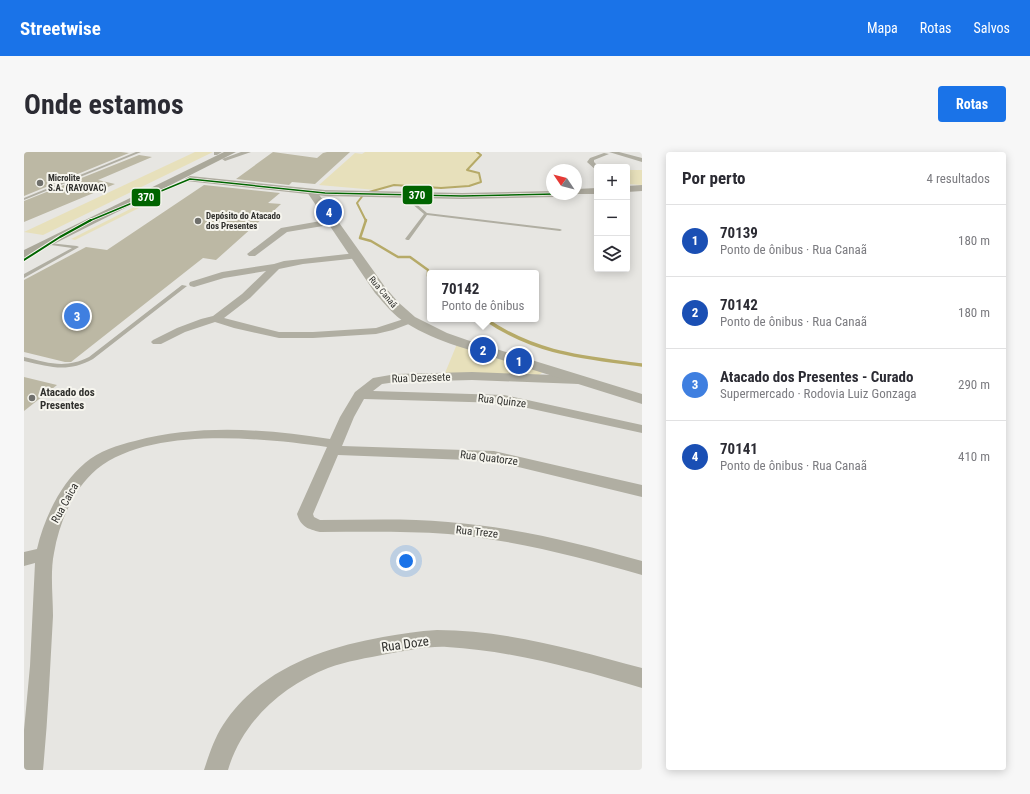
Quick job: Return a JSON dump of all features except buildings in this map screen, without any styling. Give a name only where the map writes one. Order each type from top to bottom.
[{"type":"highway","points":[[94,219],[190,179],[224,153]]},
{"type":"highway","points":[[24,256],[224,153]]},
{"type":"highway","points":[[24,247],[224,153]]},
{"type":"highway","points":[[24,260],[56,240]]},
{"type":"main road","points":[[190,179],[312,192],[363,195],[493,196],[546,194]]},
{"type":"main road","points":[[630,188],[642,188]]},
{"type":"main road","points":[[582,192],[594,191]]},
{"type":"street","points":[[224,153],[248,152]]},
{"type":"street","points":[[594,166],[590,162],[592,159],[609,153],[642,160]]},
{"type":"street","name":"Rua Canaã","points":[[312,192],[380,290],[393,305],[410,320],[442,336],[642,399]]},
{"type":"street","points":[[252,254],[284,230],[332,222]]},
{"type":"street","points":[[194,284],[222,275],[276,268],[288,263],[356,256]]},
{"type":"street","points":[[157,342],[186,328],[205,321],[216,319],[246,296],[276,268]]},
{"type":"street","points":[[216,319],[255,331],[291,336],[376,331],[410,320]]},
{"type":"street","name":"Rua Dezesete","points":[[309,522],[305,514],[347,417],[360,395],[378,381],[396,378],[472,376],[579,380]]},
{"type":"street","name":"Rua Quinze","points":[[360,395],[504,399],[642,429]]},
{"type":"street","name":"Rua Caica","points":[[31,770],[41,666],[44,554],[50,531],[62,504],[79,478],[100,459],[126,448],[152,440],[178,436],[214,435],[291,437],[334,447]]},
{"type":"street","name":"Rua Quatorze","points":[[334,447],[494,456],[642,491]]},
{"type":"street","name":"Rua Treze","points":[[309,522],[320,526],[465,530],[501,534],[547,542],[642,568]]},
{"type":"street","points":[[24,559],[44,554]]},
{"type":"street","name":"Rua Doze","points":[[216,770],[219,757],[236,726],[257,701],[289,677],[322,661],[365,650],[417,640],[451,638],[504,644],[584,661],[642,678]]},
{"type":"lane","points":[[24,199],[139,152]]},
{"type":"lane","points":[[410,195],[412,202],[426,214],[560,230]]},
{"type":"lane","points":[[407,239],[426,214]]},
{"type":"lane","points":[[24,276],[77,248],[56,240]]},
{"type":"lane","points":[[24,359],[58,367],[77,366],[91,358],[184,286]]},
{"type":"shaded area","points":[[195,152],[213,152],[43,235],[24,232]]},
{"type":"shaded area","points":[[365,152],[477,152],[481,155],[467,170],[479,173],[481,182],[469,186],[441,188],[394,185],[376,190],[319,185],[355,153],[362,154]]},
{"type":"shaded area","points":[[630,170],[642,170],[642,185],[630,184]]},
{"type":"shaded area","points":[[142,203],[147,204],[75,240],[71,239]]},
{"type":"shaded area","points":[[457,344],[543,372],[539,375],[445,373]]},
{"type":"waterway","points":[[369,192],[394,185],[441,188],[469,186],[481,182],[479,173],[467,170],[481,155],[477,152]]},
{"type":"waterway","points":[[364,194],[357,203],[366,221]]},
{"type":"waterway","points":[[366,221],[360,238],[371,241],[398,257],[410,257],[428,270]]},
{"type":"waterway","points":[[490,322],[504,331],[541,347],[579,356],[642,365]]},
{"type":"transit line","name":"370","points":[[24,260],[60,237],[94,219],[190,179],[325,193],[462,196],[546,194]]},
{"type":"place","name":"Microlite S.A. (RAYOVAC)","points":[[40,183]]},
{"type":"place","name":"70141","points":[[329,212]]},
{"type":"place","name":"Depósito do Atacado dos Presentes","points":[[198,221]]},
{"type":"place","name":"Atacado dos Presentes - Curado","points":[[77,316]]},
{"type":"place","name":"70142","points":[[483,350]]},
{"type":"place","name":"70139","points":[[519,361]]},
{"type":"place","name":"Atacado dos Presentes","points":[[32,398]]}]
